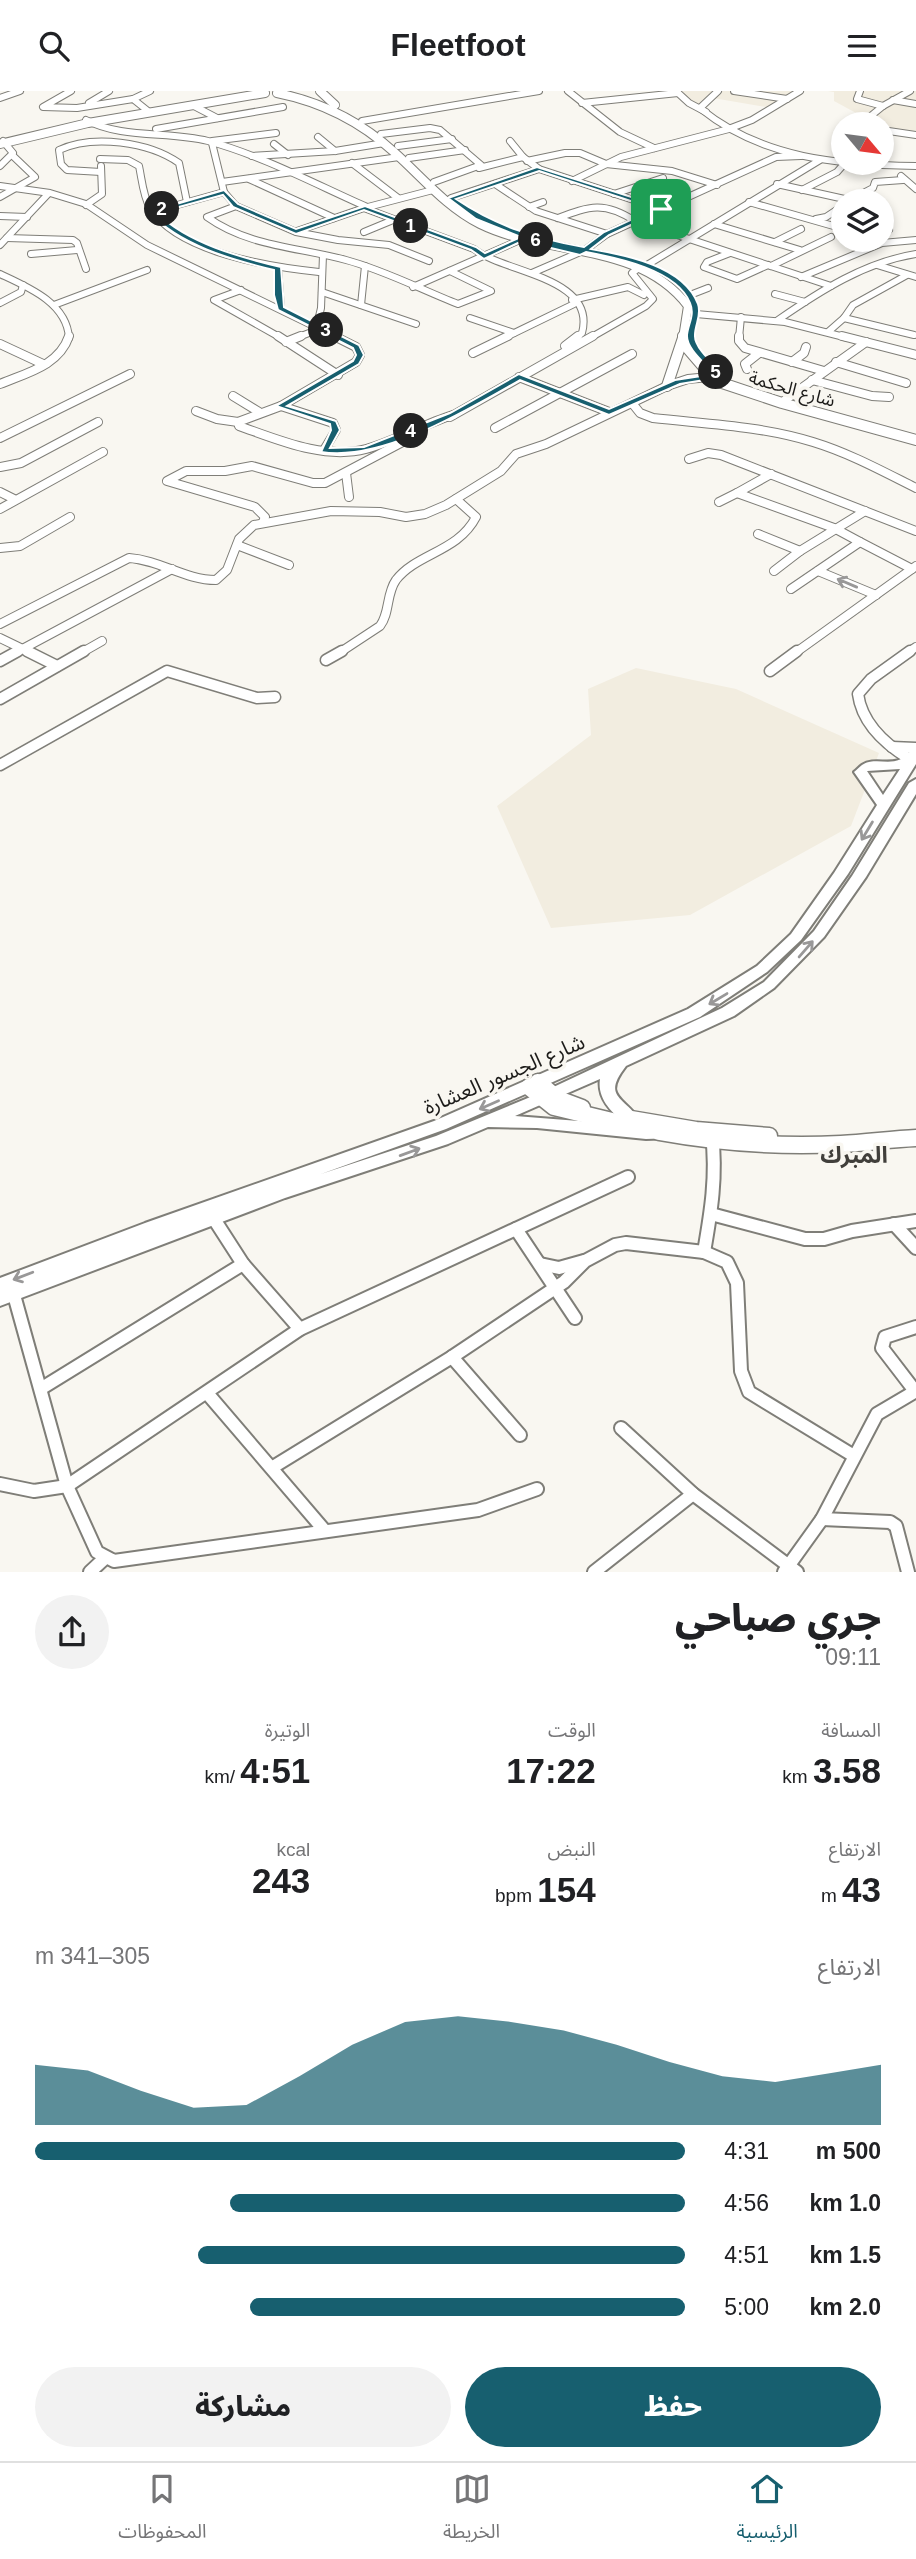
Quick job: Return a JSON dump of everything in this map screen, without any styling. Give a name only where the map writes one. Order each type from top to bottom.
[{"type":"main road","points":[[883,804],[864,769],[894,766],[913,756]]},
{"type":"main road","name":"شارع الجسور العشارة","points":[[5,1293],[163,1223],[398,1142],[626,1059],[728,1012],[783,972],[818,934],[846,896],[907,785],[913,756]]},
{"type":"main road","name":"شارع الجسور العشارة","points":[[5,1293],[279,1194],[409,1152],[481,1124],[694,1013],[762,969],[809,920],[883,804],[907,785]]},
{"type":"main road","points":[[626,1059],[613,1069],[606,1088],[613,1105],[631,1119]]},
{"type":"main road","points":[[481,1124],[527,1121],[668,1134]]},
{"type":"street","points":[[0,98],[20,91]]},
{"type":"street","points":[[71,91],[42,105],[56,109],[77,108],[133,99],[150,91]]},
{"type":"street","points":[[77,108],[109,91]]},
{"type":"street","points":[[197,105],[221,91]]},
{"type":"street","points":[[0,197],[35,176],[12,155],[5,140],[87,122],[197,105],[250,91]]},
{"type":"street","points":[[256,91],[265,93]]},
{"type":"street","points":[[87,122],[288,91]]},
{"type":"street","points":[[303,91],[362,121],[383,138],[399,157],[472,219],[522,239],[583,251]]},
{"type":"street","points":[[320,91],[338,107]]},
{"type":"street","points":[[480,91],[484,97],[494,99]]},
{"type":"street","points":[[362,121],[494,99],[502,94],[539,91]]},
{"type":"street","points":[[568,91],[620,132],[655,148]]},
{"type":"street","points":[[607,91],[615,99]]},
{"type":"street","points":[[701,109],[718,91]]},
{"type":"street","points":[[734,91],[788,99]]},
{"type":"street","points":[[572,181],[606,164],[730,129],[752,120],[800,91]]},
{"type":"street","points":[[860,91],[857,99],[883,106]]},
{"type":"street","points":[[876,112],[910,91]]},
{"type":"street","points":[[582,103],[677,92],[730,129],[781,150],[831,161]]},
{"type":"street","points":[[277,93],[313,101],[335,110],[398,146],[433,186],[478,217],[507,230],[543,241],[643,266],[669,276],[690,295],[708,288]]},
{"type":"street","points":[[133,99],[148,111]]},
{"type":"street","points":[[893,100],[916,104]]},
{"type":"street","points":[[197,105],[218,118]]},
{"type":"street","points":[[146,131],[283,107]]},
{"type":"street","points":[[87,122],[108,128],[146,131],[210,142],[286,172],[393,220],[474,249],[484,257],[532,273],[567,289],[584,316],[585,327],[576,339],[542,364]]},
{"type":"street","points":[[248,156],[335,151],[430,128],[440,130],[453,139],[480,164],[479,168]]},
{"type":"street","points":[[894,132],[916,135]]},
{"type":"street","points":[[210,142],[276,133]]},
{"type":"street","points":[[318,137],[335,151]]},
{"type":"street","points":[[398,146],[453,139]]},
{"type":"street","points":[[510,141],[525,159],[539,169],[661,209]]},
{"type":"street","points":[[210,142],[224,192],[236,206],[296,232],[388,245],[429,261]]},
{"type":"street","points":[[86,205],[102,194],[99,144]]},
{"type":"street","points":[[101,172],[63,168],[59,148],[67,145],[99,144],[151,149],[172,156],[179,163],[187,202]]},
{"type":"street","points":[[274,144],[288,155]]},
{"type":"street","points":[[409,158],[466,150]]},
{"type":"street","points":[[776,157],[781,150]]},
{"type":"street","points":[[781,150],[831,160]]},
{"type":"street","points":[[296,232],[479,168],[570,152],[587,154],[606,164],[672,171],[717,185]]},
{"type":"street","points":[[0,166],[12,155]]},
{"type":"street","points":[[532,273],[583,251],[607,234],[776,157],[801,156]]},
{"type":"street","points":[[222,182],[399,157]]},
{"type":"street","points":[[100,159],[128,160],[139,166],[145,195],[152,212],[166,225],[191,238],[242,260],[278,268],[319,272]]},
{"type":"street","points":[[651,302],[651,296],[632,273],[820,160]]},
{"type":"street","points":[[352,163],[398,198]]},
{"type":"street","points":[[894,165],[916,166]]},
{"type":"street","points":[[894,166],[916,166]]},
{"type":"street","points":[[897,166],[906,182],[916,189]]},
{"type":"street","points":[[451,198],[539,169]]},
{"type":"street","points":[[802,190],[831,175]]},
{"type":"street","points":[[614,194],[663,178]]},
{"type":"street","points":[[248,179],[334,218]]},
{"type":"street","points":[[871,189],[875,182],[916,183]]},
{"type":"street","points":[[495,184],[529,207],[607,234]]},
{"type":"street","points":[[778,184],[831,197]]},
{"type":"street","points":[[0,186],[48,194],[98,210],[135,238],[319,327],[359,350],[356,362],[338,375],[281,406],[238,422],[217,419],[196,411]]},
{"type":"street","points":[[152,212],[224,192]]},
{"type":"street","points":[[3,240],[48,194]]},
{"type":"street","points":[[40,204],[71,200]]},
{"type":"street","points":[[529,207],[543,202]]},
{"type":"street","points":[[749,202],[831,225]]},
{"type":"street","points":[[558,218],[599,205],[619,210],[635,221],[831,286]]},
{"type":"street","points":[[236,206],[207,217],[217,224],[267,245],[365,266],[458,304],[491,291],[450,271]]},
{"type":"street","points":[[812,218],[825,217],[831,213]]},
{"type":"street","points":[[0,216],[27,217]]},
{"type":"street","points":[[364,232],[393,220]]},
{"type":"street","points":[[714,224],[800,250]]},
{"type":"street","points":[[775,242],[801,229]]},
{"type":"street","points":[[730,253],[707,262],[704,267],[737,279],[831,237]]},
{"type":"street","points":[[3,240],[71,239],[76,243],[86,269]]},
{"type":"street","points":[[413,287],[522,239]]},
{"type":"street","points":[[801,277],[875,245],[916,240]]},
{"type":"street","points":[[31,254],[77,250]]},
{"type":"street","points":[[778,320],[831,286],[898,257],[916,254]]},
{"type":"street","points":[[319,327],[322,292],[319,272],[323,255]]},
{"type":"street","points":[[877,265],[916,277]]},
{"type":"street","points":[[362,306],[365,266]]},
{"type":"street","points":[[643,266],[662,278],[682,296],[688,306],[689,315],[683,338],[667,386]]},
{"type":"street","points":[[278,268],[281,309]]},
{"type":"street","points":[[54,305],[147,269]]},
{"type":"street","points":[[0,274],[54,305],[67,324],[68,339],[62,352],[0,384]]},
{"type":"street","points":[[828,332],[844,319],[860,300],[907,275]]},
{"type":"street","points":[[0,303],[18,294],[23,285]]},
{"type":"street","points":[[473,353],[573,302],[629,287],[638,290],[651,302]]},
{"type":"street","points":[[241,290],[214,300],[338,375]]},
{"type":"street","points":[[322,292],[416,324]]},
{"type":"street","points":[[775,294],[804,302]]},
{"type":"street","name":"شارع الحكمة","points":[[690,295],[696,314],[691,341],[716,376],[785,400],[916,438]]},
{"type":"street","points":[[263,522],[265,517],[255,507],[167,481],[186,471],[225,471],[252,466],[320,484],[346,473],[453,415],[621,322],[651,302]]},
{"type":"street","points":[[696,314],[778,320],[916,355]]},
{"type":"street","points":[[741,317],[739,341],[745,348],[824,371]]},
{"type":"street","points":[[470,318],[514,333]]},
{"type":"street","points":[[844,319],[914,334]]},
{"type":"street","points":[[286,342],[319,327]]},
{"type":"street","name":"شارع الحكمة","points":[[683,338],[687,348],[716,376],[757,395],[916,438]]},
{"type":"street","points":[[785,400],[866,342]]},
{"type":"street","points":[[0,344],[43,364]]},
{"type":"street","points":[[792,362],[804,353],[806,347]]},
{"type":"street","points":[[747,369],[745,364],[759,353]]},
{"type":"street","points":[[495,428],[632,354]]},
{"type":"street","points":[[836,362],[906,383]]},
{"type":"street","points":[[2,435],[130,374]]},
{"type":"street","points":[[0,624],[125,559],[140,558],[203,580],[216,580],[227,570],[237,545],[247,530],[263,522],[331,512],[380,512],[415,517],[456,499],[501,471],[516,454],[546,444],[667,386],[688,379],[716,376]]},
{"type":"street","points":[[519,377],[609,412]]},
{"type":"street","points":[[812,380],[872,396],[889,397]]},
{"type":"street","points":[[233,396],[259,412]]},
{"type":"street","points":[[632,403],[640,413],[653,418],[767,432],[829,447],[916,488]]},
{"type":"street","points":[[281,406],[333,423],[336,430],[324,450]]},
{"type":"street","points":[[238,422],[239,426],[287,442],[324,450],[366,449],[453,415]]},
{"type":"street","points":[[0,467],[21,463],[98,422]]},
{"type":"street","points":[[0,509],[103,452]]},
{"type":"street","points":[[690,459],[702,453],[714,453],[916,531]]},
{"type":"street","points":[[346,473],[349,497]]},
{"type":"street","points":[[719,502],[771,474]]},
{"type":"street","points":[[0,492],[14,499]]},
{"type":"street","points":[[737,493],[834,528],[914,567],[770,671]]},
{"type":"street","points":[[326,660],[373,633],[384,623],[391,591],[398,577],[469,532],[475,517],[456,499]]},
{"type":"street","points":[[775,571],[834,528],[865,511]]},
{"type":"street","points":[[0,548],[20,546],[70,517]]},
{"type":"street","points":[[758,534],[800,551]]},
{"type":"street","points":[[791,589],[860,543]]},
{"type":"street","points":[[237,545],[289,565]]},
{"type":"street","points":[[0,661],[172,569]]},
{"type":"street","points":[[818,571],[876,595]]},
{"type":"street","points":[[0,638],[57,667]]},
{"type":"street","points":[[0,699],[102,641]]},
{"type":"street","points":[[913,756],[892,747],[875,730],[860,709],[858,694],[872,679],[916,647]]},
{"type":"street","points":[[0,765],[167,671],[257,698],[275,697]]},
{"type":"street","points":[[540,1091],[584,1108],[712,1137],[818,1137],[916,1131]]},
{"type":"street","points":[[540,1091],[554,1107],[571,1113],[668,1134],[822,1145],[916,1138]]},
{"type":"street","points":[[704,1252],[716,1166],[712,1137]]},
{"type":"street","points":[[0,1484],[31,1492],[53,1491],[67,1486],[300,1329],[628,1177]]},
{"type":"street","points":[[711,1214],[805,1239],[916,1221]]},
{"type":"street","points":[[214,1219],[243,1264],[300,1329]]},
{"type":"street","points":[[894,1224],[916,1248]]},
{"type":"street","points":[[516,1229],[575,1318]]},
{"type":"street","points":[[540,1264],[559,1268],[585,1261],[615,1245],[626,1243],[704,1252],[727,1262],[735,1276],[741,1371],[749,1392],[854,1456]]},
{"type":"street","points":[[274,1467],[452,1357],[555,1289],[585,1261]]},
{"type":"street","points":[[42,1388],[243,1264]]},
{"type":"street","points":[[5,1293],[42,1388],[67,1486],[93,1545],[105,1557],[122,1561],[478,1510],[537,1489]]},
{"type":"street","points":[[621,1428],[694,1494],[790,1570],[822,1519],[877,1414],[915,1391],[882,1348],[882,1342],[885,1337],[916,1327]]},
{"type":"street","points":[[452,1357],[520,1435]]},
{"type":"street","points":[[207,1393],[274,1467],[326,1531]]},
{"type":"street","points":[[594,1572],[694,1494]]},
{"type":"street","points":[[822,1519],[890,1521],[896,1526],[908,1572]]},
{"type":"street","points":[[90,1572],[105,1557]]},
{"type":"shaded area","points":[[677,91],[796,91],[772,108],[713,98],[696,107]]},
{"type":"shaded area","points":[[828,91],[916,91],[916,134],[894,129],[894,112],[854,112],[834,101],[834,92]]},
{"type":"shaded area","points":[[636,668],[736,689],[879,753],[851,826],[690,915],[551,928],[497,806],[591,735],[588,689]]},
{"type":"district","name":"المبرك","points":[[854,1155]]},
{"type":"route","points":[[661,209],[539,169],[451,198],[478,217],[507,230],[552,244],[585,250],[605,253],[630,260],[669,276],[690,295],[696,314],[691,341],[720,376],[678,381],[609,412],[519,377],[453,415],[358,451],[324,450],[336,430],[333,423],[281,406],[338,375],[359,359],[359,350],[317,325],[281,309],[278,268],[242,260],[191,238],[166,225],[152,212],[224,192],[236,206],[296,232],[365,208],[479,251],[484,257],[522,239],[580,252],[585,250],[607,234],[661,209]]}]
